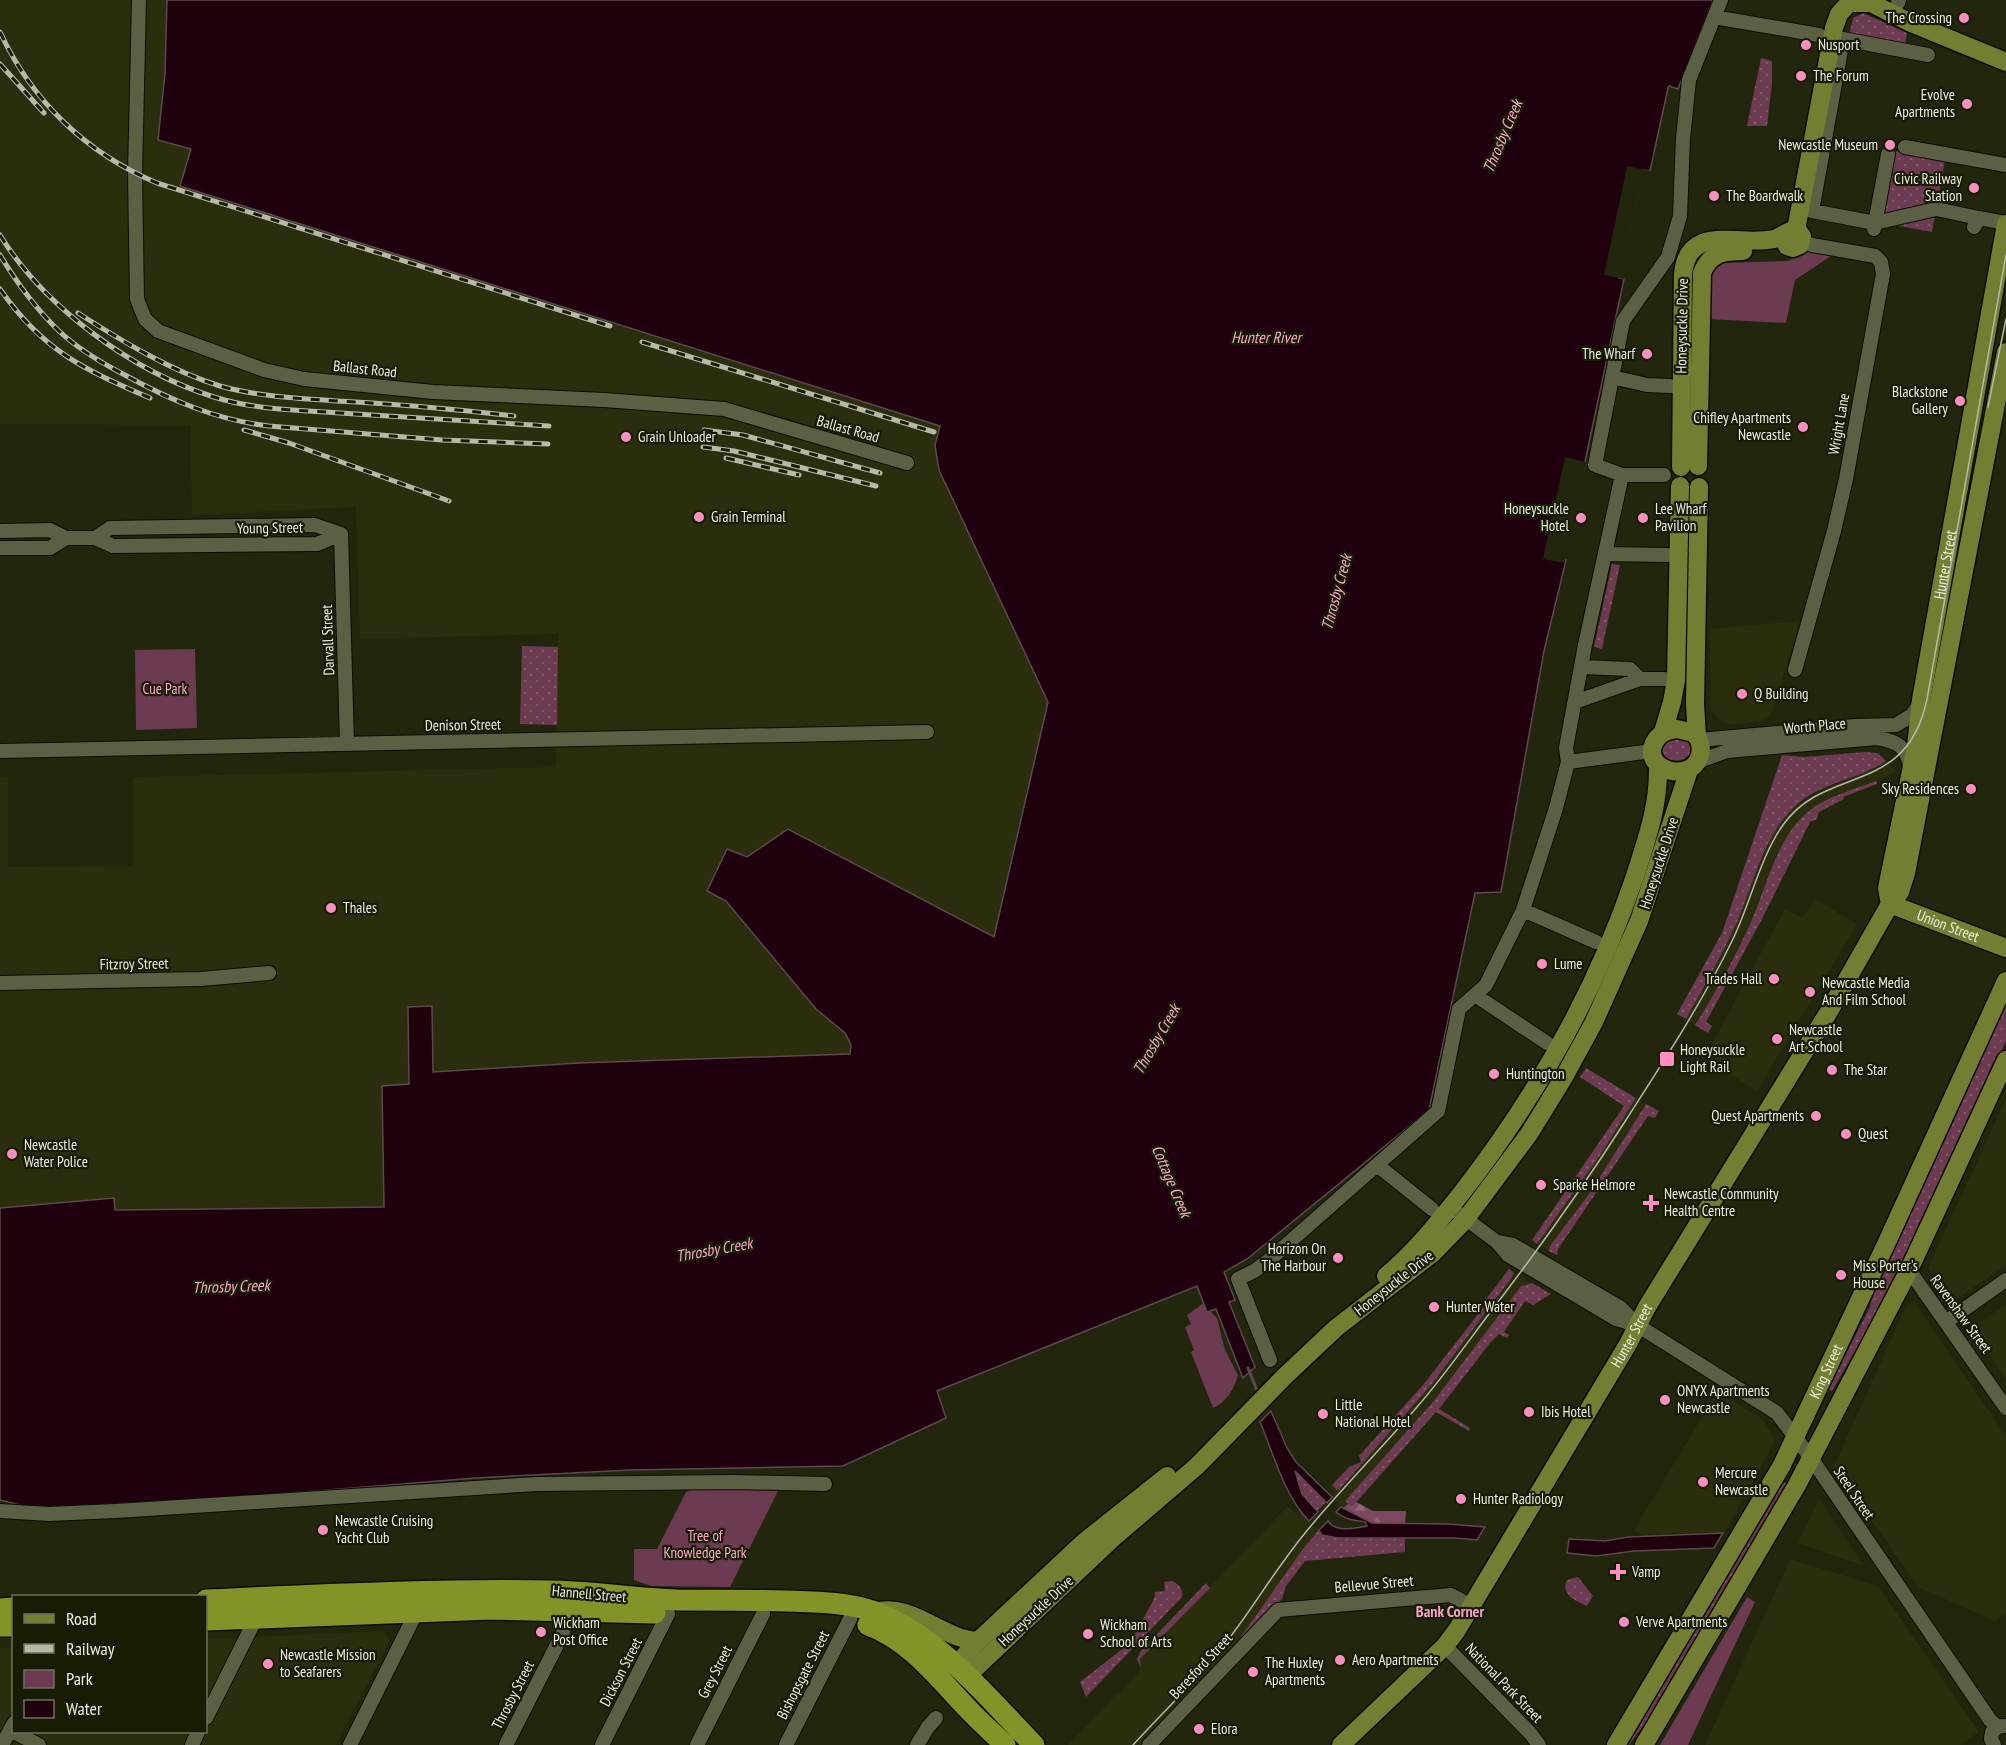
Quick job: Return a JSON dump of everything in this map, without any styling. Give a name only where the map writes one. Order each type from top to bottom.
[{"type":"highway","name":"Hannell Street","points":[[207,1600],[447,1590],[570,1600],[668,1614],[827,1616],[850,1619],[890,1634],[953,1678]]},
{"type":"highway","name":"Hannell Street","points":[[207,1620],[491,1609],[570,1600],[822,1602],[874,1612],[919,1635],[953,1678]]},
{"type":"highway","points":[[953,1678],[1005,1745]]},
{"type":"highway","points":[[953,1678],[1034,1745]]},
{"type":"main road","points":[[1795,238],[1825,36],[1845,1],[1895,4],[1947,39],[2006,62]]},
{"type":"main road","name":"Hunter Street","points":[[1890,904],[1887,888],[1916,747],[1921,700],[2006,224]]},
{"type":"main road","name":"Honeysuckle Drive","points":[[1689,467],[1700,287],[1705,265],[1709,259],[1723,252],[1774,251],[1795,238]]},
{"type":"main road","name":"Hunter Street","points":[[1341,1745],[1445,1646],[1828,1012],[1890,904],[1900,892],[1906,873],[2002,390],[2006,352]]},
{"type":"main road","points":[[1689,487],[1676,680],[1672,702],[1662,732],[1655,742],[1655,758],[1672,771],[1693,766],[1701,752],[1695,704],[1689,487],[1677,477],[1689,467],[1703,477],[1689,487]]},
{"type":"main road","points":[[1662,732],[1677,729],[1689,731],[1698,739]]},
{"type":"main road","name":"Honeysuckle Drive","points":[[953,1678],[978,1641],[1084,1542],[1189,1457],[1249,1404],[1316,1332],[1399,1265],[1441,1208],[1484,1164],[1531,1095],[1597,973],[1644,848],[1657,800],[1655,758]]},
{"type":"main road","name":"Honeysuckle Drive","points":[[1268,1385],[1358,1310],[1433,1253],[1465,1220],[1529,1134],[1594,1022],[1639,921],[1693,766]]},
{"type":"main road","name":"Union Street","points":[[1890,904],[2006,948]]},
{"type":"main road","name":"King Street","points":[[1616,1745],[1782,1465],[2006,981]]},
{"type":"main road","name":"King Street","points":[[1644,1745],[1810,1458],[1908,1270],[2006,1060]]},
{"type":"main road","name":"Honeysuckle Drive","points":[[953,1678],[1197,1466],[1249,1404]]},
{"type":"main road","points":[[874,1612],[895,1609],[960,1638],[978,1641]]},
{"type":"street","name":"Ballast Road","points":[[139,0],[135,174],[137,298],[145,319],[158,331],[264,370],[304,379],[433,392],[604,400],[724,410],[907,463]]},
{"type":"street","points":[[1664,476],[1622,475],[1595,465],[1623,321],[1668,257],[1680,216],[1683,138],[1689,80],[1721,0]]},
{"type":"street","points":[[1714,17],[1825,36]]},
{"type":"street","points":[[1928,55],[1844,39],[1812,211],[1874,227],[1936,209],[1976,222],[2006,224]]},
{"type":"street","points":[[1905,147],[2006,165]]},
{"type":"street","points":[[1874,227],[1888,154]]},
{"type":"street","name":"Wright Lane","points":[[1795,238],[1812,245],[1872,255],[1879,259],[1882,265],[1882,278],[1846,479],[1821,583],[1795,670]]},
{"type":"street","points":[[1980,376],[1985,383],[2002,390]]},
{"type":"street","points":[[1612,377],[1647,385],[1670,386]]},
{"type":"street","points":[[1270,1360],[1238,1279],[1268,1261],[1438,1111],[1459,1009],[1486,985],[1523,910],[1556,808],[1568,762],[1566,748],[1581,667],[1622,475]]},
{"type":"street","name":"Young Street","points":[[95,538],[110,528],[211,526],[315,525],[341,534]]},
{"type":"street","points":[[211,526],[211,546]]},
{"type":"street","name":"Young Street","points":[[0,531],[50,530],[66,538],[95,538],[113,546],[317,544],[341,534]]},
{"type":"street","name":"Darvall Street","points":[[341,534],[348,744]]},
{"type":"street","name":"Young Street","points":[[0,548],[50,548],[66,538]]},
{"type":"street","points":[[1605,554],[1667,555]]},
{"type":"street","points":[[1581,667],[1630,669],[1640,679]]},
{"type":"street","points":[[1575,702],[1640,679],[1665,680]]},
{"type":"street","name":"Worth Place","points":[[1698,739],[1855,726],[1896,725],[1912,715],[1921,700]]},
{"type":"street","name":"Denison Street","points":[[0,751],[927,732]]},
{"type":"street","name":"Worth Place","points":[[1693,766],[1727,751],[1877,738],[1893,741],[1906,751],[1910,779]]},
{"type":"street","points":[[1568,762],[1596,758],[1655,758]]},
{"type":"street","points":[[1523,910],[1596,942]]},
{"type":"street","name":"Fitzroy Street","points":[[0,983],[201,979],[269,973]]},
{"type":"street","points":[[1475,995],[1493,1009],[1548,1043]]},
{"type":"street","name":"Steel Street","points":[[1377,1165],[1441,1208],[1465,1220],[1497,1242],[1508,1255],[1616,1319],[1637,1325],[1777,1413],[1990,1720],[1994,1737]]},
{"type":"street","name":"Ravenshaw Street","points":[[1908,1270],[2006,1408]]},
{"type":"street","points":[[1946,1322],[2006,1280]]},
{"type":"street","points":[[0,1511],[49,1514],[116,1511],[537,1484],[825,1484]]},
{"type":"street","name":"Bellevue Street","points":[[1278,1610],[1451,1595],[1471,1606]]},
{"type":"street","name":"Throsby Street","points":[[506,1745],[563,1633],[570,1600]]},
{"type":"street","name":"Beresford Street","points":[[1149,1745],[1278,1610]]},
{"type":"street","points":[[350,1745],[417,1611]]},
{"type":"street","name":"Dickson Street","points":[[602,1745],[668,1614]]},
{"type":"street","name":"Grey Street","points":[[697,1745],[764,1614]]},
{"type":"street","points":[[207,1716],[255,1618]]},
{"type":"street","name":"Bishopsgate Street","points":[[786,1745],[850,1619]]},
{"type":"street","name":"National Park Street","points":[[1445,1646],[1539,1745]]},
{"type":"street","points":[[917,1745],[936,1718]]},
{"type":"street","points":[[2,1745],[12,1727]]},
{"type":"street","points":[[21,1733],[39,1745]]},
{"type":"shaded area","points":[[0,0],[167,0],[165,74],[158,140],[192,149],[180,186],[941,426],[935,445],[939,470],[1048,702],[994,937],[788,829],[747,857],[727,849],[707,891],[726,901],[816,1009],[845,1034],[851,1045],[850,1054],[433,1072],[432,1007],[409,1007],[409,1085],[382,1087],[384,1207],[115,1210],[114,1198],[0,1208],[0,777],[8,778],[8,867],[133,866],[133,777],[556,767],[558,634],[360,639],[356,507],[192,515],[190,425],[0,424]]},
{"type":"shaded area","points":[[1800,621],[1773,710],[1768,716],[1762,721],[1732,725],[1718,719],[1711,709],[1710,629]]},
{"type":"shaded area","points":[[1886,761],[1896,771],[1809,811],[1787,836],[1778,851],[1749,925],[1715,993],[1695,1025],[1686,1019],[1732,932],[1774,831],[1788,813],[1807,797],[1869,771]]},
{"type":"shaded area","points":[[1815,899],[1857,924],[1757,1091],[1704,1058],[1785,909],[1802,918]]},
{"type":"shaded area","points":[[1636,1098],[1646,1104],[1589,1194],[1549,1251],[1539,1242],[1601,1154]]},
{"type":"shaded area","points":[[2006,1099],[2006,1265],[1953,1302],[1928,1268]]},
{"type":"shaded area","points":[[1514,1273],[1532,1283],[1521,1286],[1433,1402],[1345,1502],[1348,1504],[1343,1508],[1331,1496],[1334,1492],[1330,1489],[1332,1485],[1339,1490],[1432,1384]]},
{"type":"shaded area","points":[[1915,1303],[2006,1436],[2006,1613],[1995,1621],[1918,1587],[1834,1466],[1907,1304]]},
{"type":"shaded area","points":[[2006,1304],[2006,1379],[1971,1329]]},
{"type":"shaded area","points":[[1717,1392],[1764,1420],[1773,1437],[1773,1444],[1725,1532],[1640,1534],[1634,1530]]},
{"type":"shaded area","points":[[1819,1499],[1864,1566],[1798,1543]]},
{"type":"shaded area","points":[[1288,1506],[1299,1517],[1302,1514],[1309,1521],[1308,1523],[1310,1522],[1319,1530],[1302,1550],[1229,1654],[1145,1745],[1068,1745],[1141,1669],[1140,1659]]},
{"type":"shaded area","points":[[1790,1559],[1878,1586],[1979,1732],[1960,1745],[1705,1745]]},
{"type":"shaded area","points":[[384,1631],[390,1640],[336,1745],[0,1745],[0,1648],[12,1647],[12,1733],[207,1733],[207,1639]]},
{"type":"green space","points":[[1863,13],[1907,33],[1905,46],[1849,36],[1853,18]]},
{"type":"green space","points":[[1761,58],[1772,61],[1767,126],[1747,126]]},
{"type":"green space","points":[[1895,151],[1945,160],[1932,232],[1882,223]]},
{"type":"green space","points":[[1806,251],[1831,256],[1795,280],[1786,323],[1708,319],[1707,287],[1712,271],[1724,263],[1788,261]]},
{"type":"green space","points":[[1612,564],[1620,565],[1602,649],[1594,647]]},
{"type":"green space","points":[[522,646],[558,647],[557,725],[520,724]]},
{"type":"green space","name":"Cue Park","points":[[195,649],[197,728],[136,730],[135,650]]},
{"type":"green space","points":[[1674,739],[1685,740],[1691,744],[1692,750],[1685,758],[1670,760],[1666,758],[1662,751],[1663,746]]},
{"type":"green space","points":[[1878,753],[1886,761],[1810,795],[1788,814],[1778,827],[1769,842],[1737,922],[1713,971],[1686,1019],[1677,1014],[1722,933],[1782,755],[1804,757]]},
{"type":"green space","points":[[1876,781],[1877,784],[1843,797],[1844,799],[1819,812],[1817,819],[1810,822],[1762,919],[1706,1022],[1712,1026],[1708,1033],[1695,1025],[1738,950],[1788,835],[1798,822],[1816,806],[1842,793]]},
{"type":"green space","points":[[2006,1004],[2006,1041],[1888,1293],[1832,1391],[1828,1389],[1870,1307],[1875,1282],[1897,1233],[1904,1228]]},
{"type":"green space","points":[[1586,1068],[1636,1098],[1601,1154],[1537,1244],[1532,1240],[1624,1106],[1580,1077]]},
{"type":"green space","points":[[1646,1104],[1659,1111],[1655,1118],[1648,1116],[1558,1249],[1557,1255],[1549,1251],[1550,1246],[1589,1194]]},
{"type":"green space","points":[[1509,1269],[1514,1273],[1513,1276],[1432,1384],[1338,1491],[1332,1485],[1349,1467],[1361,1462],[1359,1456],[1423,1385],[1489,1300],[1487,1298]]},
{"type":"green space","points":[[1532,1283],[1551,1294],[1533,1305],[1525,1301],[1504,1332],[1509,1335],[1507,1338],[1499,1334],[1490,1343],[1439,1409],[1470,1428],[1469,1431],[1436,1412],[1352,1507],[1345,1501],[1433,1402],[1521,1286]]},
{"type":"green space","points":[[1205,1302],[1217,1318],[1225,1350],[1238,1375],[1229,1394],[1213,1408],[1191,1352],[1194,1350],[1185,1327],[1191,1324],[1187,1315]]},
{"type":"green space","points":[[1295,1471],[1326,1502],[1317,1511],[1302,1494]]},
{"type":"green space","points":[[1784,1482],[1789,1485],[1653,1713],[1629,1745],[1623,1745]]},
{"type":"green space","name":"Tree of Knowledge Park","points":[[696,1487],[779,1489],[730,1587],[651,1586],[634,1580],[634,1549],[657,1549],[686,1492]]},
{"type":"green space","points":[[1356,1502],[1373,1511],[1406,1511],[1405,1524],[1372,1523],[1343,1508],[1348,1504],[1352,1506]]},
{"type":"green space","points":[[1319,1530],[1322,1535],[1338,1538],[1405,1538],[1405,1552],[1305,1561],[1286,1586],[1282,1599],[1229,1654],[1302,1550]]},
{"type":"green space","points":[[1578,1577],[1593,1596],[1587,1606],[1570,1596],[1565,1589],[1567,1580]]},
{"type":"green space","points":[[1171,1581],[1180,1587],[1182,1597],[1086,1697],[1080,1682],[1130,1643],[1155,1597],[1155,1592],[1165,1591],[1164,1582]]},
{"type":"green space","points":[[1206,1583],[1210,1588],[1140,1659],[1141,1669],[1137,1659],[1140,1652]]},
{"type":"green space","points":[[1747,1597],[1755,1602],[1688,1745],[1660,1745]]},
{"type":"water","name":"Hunter River","points":[[167,0],[1713,0],[1678,89],[1669,86],[1668,88],[1650,171],[1643,170],[1619,278],[1624,279],[1583,471],[1575,472],[1558,559],[1566,560],[1544,651],[1501,892],[1475,893],[1429,1110],[1247,1259],[1224,1272],[1235,1300],[1229,1302],[1255,1367],[1243,1378],[1216,1309],[1207,1312],[1197,1286],[937,1391],[946,1418],[843,1466],[630,1470],[475,1478],[255,1496],[32,1508],[0,1500],[0,1208],[114,1198],[115,1210],[384,1207],[382,1086],[409,1084],[408,1007],[432,1006],[433,1072],[579,1063],[850,1054],[851,1045],[845,1033],[816,1009],[726,901],[707,891],[727,849],[747,857],[788,829],[994,937],[1048,702],[939,470],[935,445],[940,426],[180,186],[191,149],[158,140],[165,74]]},
{"type":"water","points":[[1271,1411],[1287,1448],[1296,1462],[1332,1497],[1327,1503],[1295,1471],[1302,1494],[1318,1512],[1309,1521],[1300,1511],[1286,1487],[1260,1422]]},
{"type":"water","points":[[1341,1507],[1372,1523],[1485,1527],[1477,1540],[1338,1538],[1322,1535],[1319,1530],[1328,1521],[1331,1525],[1341,1528],[1367,1526],[1365,1522],[1339,1515],[1336,1512]]},
{"type":"water","points":[[1723,1533],[1714,1548],[1634,1551],[1596,1556],[1567,1553],[1569,1539],[1605,1541],[1628,1537]]},
{"type":"pier","points":[[1627,166],[1650,171],[1650,174],[1645,173],[1641,192],[1639,192],[1623,265],[1625,266],[1624,279],[1604,275]]},
{"type":"pier","points":[[1565,457],[1586,462],[1583,474],[1578,474],[1575,480],[1561,552],[1561,556],[1566,557],[1564,563],[1543,559]]},
{"type":"waterway","points":[[1248,1368],[1258,1393]]},
{"type":"tram line","points":[[1133,1745],[1208,1664],[1231,1636],[1299,1540],[1437,1382],[1529,1261],[1595,1168],[1708,987],[1738,927],[1768,852],[1783,825],[1801,806],[1821,793],[1884,766],[1902,751],[1917,730],[1927,699],[2006,255]]},
{"type":"tram line","points":[[1988,407],[2006,319]]},
{"type":"railway","points":[[0,32],[13,57],[45,102],[85,140],[131,171],[157,183],[610,326]]},
{"type":"railway","points":[[0,64],[44,113]]},
{"type":"railway","points":[[0,235],[41,287],[93,334],[122,354],[153,371],[183,386],[214,397],[245,405],[277,409],[549,426]]},
{"type":"railway","points":[[0,255],[34,304],[74,344],[141,383],[212,414],[269,426],[442,440],[548,444]]},
{"type":"railway","points":[[0,289],[32,328],[66,356],[150,398]]},
{"type":"railway","points":[[78,313],[128,344],[183,372],[236,390],[287,397],[514,416]]},
{"type":"railway","points":[[642,342],[934,432]]},
{"type":"railway","points":[[244,430],[289,443],[449,501]]},
{"type":"railway","points":[[704,430],[743,435],[880,473]]},
{"type":"railway","points":[[703,447],[734,451],[876,486]]},
{"type":"railway","points":[[726,458],[799,475]]},
{"type":"place","name":"The Crossing","points":[[1964,18]]},
{"type":"place","name":"Nusport","points":[[1806,45]]},
{"type":"place","name":"The Forum","points":[[1801,76]]},
{"type":"place","name":"Evolve Apartments","points":[[1967,104]]},
{"type":"place","name":"Newcastle Museum","points":[[1890,145]]},
{"type":"place","name":"Civic Railway Station","points":[[1974,188]]},
{"type":"place","name":"The Boardwalk","points":[[1714,196]]},
{"type":"place","name":"The Wharf","points":[[1647,354]]},
{"type":"place","name":"Blackstone Gallery","points":[[1960,401]]},
{"type":"place","name":"Chifley Apartments Newcastle","points":[[1803,427]]},
{"type":"place","name":"Grain Unloader","points":[[626,437]]},
{"type":"place","name":"Grain Terminal","points":[[699,517]]},
{"type":"place","name":"Honeysuckle Hotel","points":[[1581,518]]},
{"type":"place","name":"Lee Wharf Pavilion","points":[[1643,518]]},
{"type":"place","name":"Q Building","points":[[1742,694]]},
{"type":"place","name":"Sky Residences","points":[[1971,789]]},
{"type":"place","name":"Thales","points":[[331,908]]},
{"type":"place","name":"Lume","points":[[1542,964]]},
{"type":"place","name":"Trades Hall","points":[[1774,979]]},
{"type":"place","name":"Newcastle Media And Film School","points":[[1810,992]]},
{"type":"place","name":"Newcastle Art School","points":[[1777,1039]]},
{"type":"place","name":"Honeysuckle Light Rail","points":[[1667,1059]]},
{"type":"place","name":"The Star","points":[[1832,1070]]},
{"type":"place","name":"Huntington","points":[[1494,1074]]},
{"type":"place","name":"Quest Apartments","points":[[1816,1116]]},
{"type":"place","name":"Quest","points":[[1846,1134]]},
{"type":"place","name":"Newcastle Water Police","points":[[12,1154]]},
{"type":"place","name":"Sparke Helmore","points":[[1541,1185]]},
{"type":"place","name":"Newcastle Community Health Centre","points":[[1651,1203]]},
{"type":"place","name":"Horizon On The Harbour","points":[[1338,1258]]},
{"type":"place","name":"Miss Porter's House","points":[[1841,1275]]},
{"type":"place","name":"Hunter Water","points":[[1434,1307]]},
{"type":"place","name":"ONYX Apartments Newcastle","points":[[1665,1400]]},
{"type":"place","name":"Ibis Hotel","points":[[1529,1412]]},
{"type":"place","name":"Little National Hotel","points":[[1323,1414]]},
{"type":"place","name":"Mercure Newcastle","points":[[1703,1482]]},
{"type":"place","name":"Hunter Radiology","points":[[1461,1499]]},
{"type":"place","name":"Newcastle Cruising Yacht Club","points":[[323,1530]]},
{"type":"place","name":"Vamp","points":[[1618,1572]]},
{"type":"place","name":"Verve Apartments","points":[[1624,1622]]},
{"type":"place","name":"Wickham Post Office","points":[[541,1632]]},
{"type":"place","name":"Wickham School of Arts","points":[[1088,1634]]},
{"type":"place","name":"Aero Apartments","points":[[1340,1660]]},
{"type":"place","name":"Newcastle Mission to Seafarers","points":[[268,1664]]},
{"type":"place","name":"The Huxley Apartments","points":[[1253,1672]]},
{"type":"place","name":"Elora","points":[[1199,1729]]},
{"type":"district","name":"Bank Corner","points":[[1450,1611]]},
{"type":"water label","name":"Throsby Creek","points":[[1502,136]]},
{"type":"water label","name":"Throsby Creek","points":[[1336,592]]},
{"type":"water label","name":"Throsby Creek","points":[[1156,1039]]},
{"type":"water label","name":"Cottage Creek","points":[[1172,1181]]},
{"type":"water label","name":"Throsby Creek","points":[[714,1249]]},
{"type":"water label","name":"Throsby Creek","points":[[231,1286]]}]
